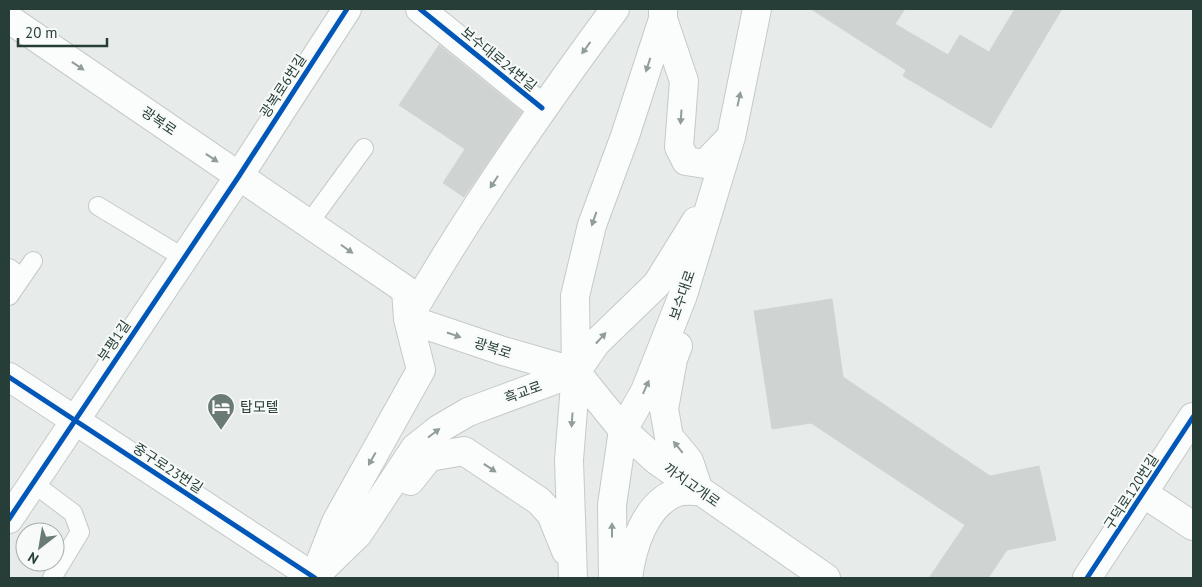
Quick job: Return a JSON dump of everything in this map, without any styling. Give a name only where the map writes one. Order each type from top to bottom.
[{"type":"main road","name":"광복로6번길","points":[[239,176],[347,9]]},
{"type":"main road","name":"보수대로24번길","points":[[420,9],[542,108]]},
{"type":"main road","points":[[314,578],[336,522],[421,370],[408,319],[438,267],[542,108],[615,9]]},
{"type":"main road","name":"보수대로","points":[[613,578],[612,504],[623,430],[645,391],[683,295],[731,138],[757,9]]},
{"type":"main road","points":[[663,14],[684,81],[679,147],[686,161],[705,164],[731,138]]},
{"type":"main road","points":[[573,571],[569,460],[576,372],[575,296],[592,225],[625,136],[663,14]]},
{"type":"main road","name":"광복로","points":[[12,18],[406,290],[408,319],[503,352],[576,372]]},
{"type":"main road","name":"부평1길","points":[[9,519],[239,176]]},
{"type":"main road","points":[[576,372],[596,343],[657,284],[716,190]]},
{"type":"main road","points":[[628,578],[640,532],[654,509],[676,492],[699,490],[689,461],[669,437],[664,409],[673,359],[696,301],[712,241],[716,190]]},
{"type":"main road","name":"까치고개로","points":[[576,372],[623,430],[656,460],[826,578]]},
{"type":"main road","name":"흑교로","points":[[314,578],[358,534],[415,448],[439,429],[468,412],[576,372]]},
{"type":"main road","name":"중구로23번길","points":[[9,377],[314,578]]},
{"type":"main road","name":"구덕로120번길","points":[[1087,578],[1193,417]]},
{"type":"main road","points":[[358,534],[410,482],[429,457],[464,451],[539,501],[551,514],[573,571]]},
{"type":"main road","points":[[1143,493],[1193,526]]},
{"type":"lane","points":[[309,223],[364,148]]},
{"type":"lane","points":[[98,206],[184,258]]},
{"type":"lane","points":[[9,296],[15,273],[33,261]]},
{"type":"lane","points":[[32,483],[73,513],[80,532],[52,578]]},
{"type":"building","points":[[811,9],[905,9],[895,24],[948,55],[960,35],[989,52],[1015,9],[1062,9],[991,128],[903,76],[906,70]]},
{"type":"building","points":[[439,45],[522,112],[464,197],[443,183],[465,149],[399,105]]},
{"type":"building","points":[[832,299],[843,377],[990,476],[1039,466],[1056,540],[1007,550],[988,578],[929,578],[965,525],[811,423],[772,429],[754,311]]},
{"type":"cycle path","points":[[9,519],[239,176],[347,9]]},
{"type":"cycle path","points":[[420,9],[542,108]]},
{"type":"cycle path","points":[[9,377],[315,578]]},
{"type":"cycle path","points":[[1087,578],[1193,417]]},
{"type":"place","name":"탑모텔","points":[[221,431]]}]
